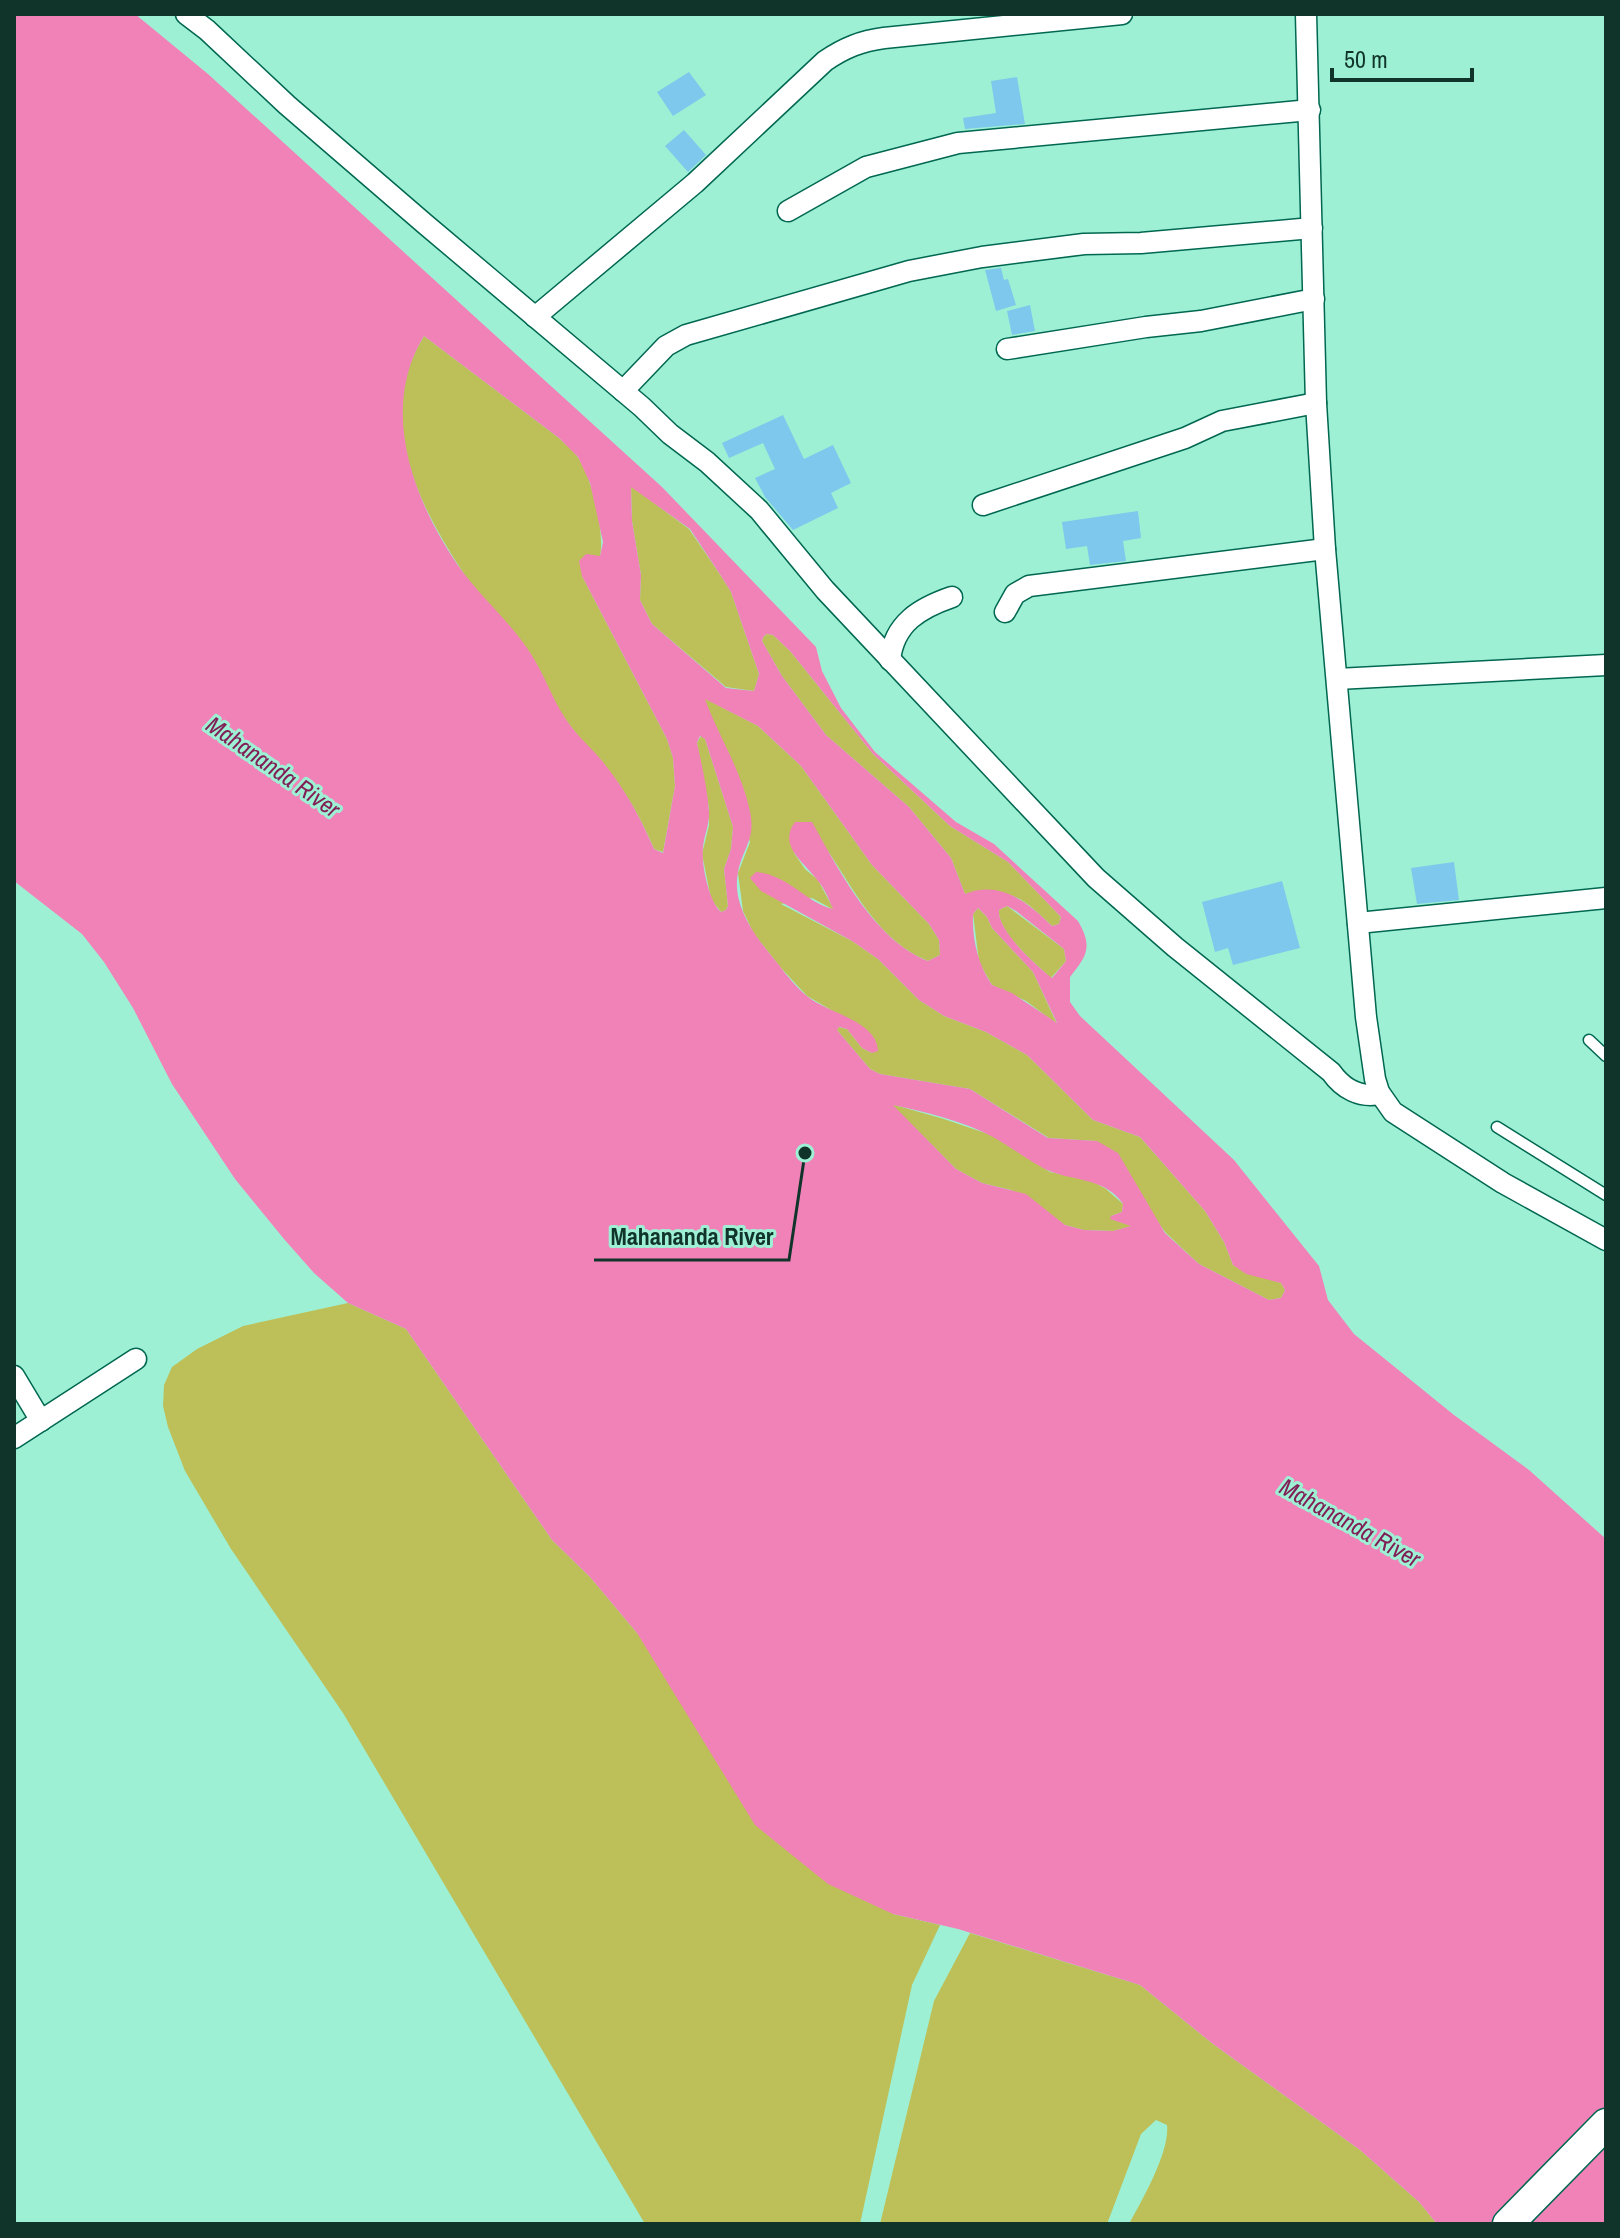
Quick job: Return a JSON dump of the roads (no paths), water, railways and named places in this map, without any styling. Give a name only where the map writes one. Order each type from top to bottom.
[{"type":"main road","points":[[1508,2224],[1606,2124]]},
{"type":"street","points":[[186,14],[322,135],[670,434],[707,462],[759,510],[825,590],[1096,878],[1343,1085],[1360,1094],[1380,1094]]},
{"type":"street","points":[[535,317],[695,183],[838,52],[868,40],[1122,14]]},
{"type":"street","points":[[1306,14],[1316,403],[1325,549],[1371,1058],[1380,1094],[1401,1120],[1503,1183],[1605,1236]]},
{"type":"street","points":[[788,211],[866,167],[958,143],[1310,110]]},
{"type":"street","points":[[623,391],[666,346],[686,335],[909,271],[982,257],[1084,244],[1141,243],[1312,228]]},
{"type":"street","points":[[1007,349],[1201,321],[1314,299]]},
{"type":"street","points":[[983,505],[1185,438],[1222,421],[1316,403]]},
{"type":"street","points":[[1005,612],[1015,594],[1029,586],[1325,549]]},
{"type":"street","points":[[890,660],[901,626],[927,605],[952,597]]},
{"type":"street","points":[[1337,679],[1606,665]]},
{"type":"street","points":[[1358,923],[1606,898]]},
{"type":"street","points":[[14,1438],[136,1359]]},
{"type":"street","points":[[14,1376],[41,1421]]},
{"type":"lane","points":[[1589,1040],[1606,1056]]},
{"type":"lane","points":[[1497,1127],[1606,1195]]},
{"type":"water","points":[[14,14],[135,14],[208,74],[662,487],[816,647],[822,671],[841,708],[875,752],[956,822],[994,844],[1078,921],[1087,945],[1081,963],[1070,977],[1070,1002],[1080,1016],[1234,1160],[1319,1266],[1328,1300],[1354,1334],[1454,1415],[1529,1470],[1606,1539],[1606,2224],[1437,2224],[1419,2202],[1360,2150],[1213,2044],[1140,1985],[958,1929],[893,1914],[828,1884],[755,1825],[637,1633],[590,1577],[552,1540],[406,1329],[348,1303],[314,1273],[284,1239],[235,1179],[172,1084],[133,1008],[104,962],[82,934],[14,881]],"holes":[[[424,336],[559,438],[578,457],[590,483],[603,542],[600,556],[586,554],[579,561],[582,576],[667,739],[673,758],[675,786],[663,853],[654,849],[614,776],[565,718],[523,642],[466,576],[441,539],[415,483],[407,453],[403,423],[404,393],[411,364]],[[631,487],[690,529],[731,592],[759,674],[754,691],[726,688],[652,624],[640,600],[641,575],[632,521]],[[767,634],[773,635],[790,651],[873,754],[950,826],[1008,862],[1061,917],[1059,924],[1052,926],[1023,902],[1002,892],[978,890],[965,894],[951,858],[909,807],[826,735],[782,676],[762,641]],[[705,699],[758,726],[801,766],[872,865],[929,924],[939,940],[940,955],[928,961],[891,937],[846,882],[812,822],[795,822],[789,839],[795,854],[820,884],[833,909],[778,878],[756,872],[750,878],[761,891],[852,941],[878,959],[919,1000],[944,1016],[986,1032],[1027,1055],[1093,1120],[1140,1137],[1205,1211],[1224,1242],[1233,1265],[1246,1274],[1281,1283],[1285,1290],[1281,1298],[1269,1300],[1199,1264],[1165,1233],[1118,1153],[1097,1141],[1048,1138],[970,1089],[880,1074],[870,1069],[837,1030],[839,1027],[847,1029],[862,1048],[872,1053],[878,1051],[876,1041],[869,1032],[800,990],[763,945],[742,910],[738,898],[738,872],[752,827],[740,779]],[[700,736],[705,739],[733,827],[731,849],[724,869],[728,906],[721,912],[710,892],[703,863],[709,820],[706,785],[697,743]],[[1007,906],[1064,949],[1066,961],[1052,978],[1019,947],[1000,918],[999,910]],[[978,908],[992,928],[1033,972],[1057,1023],[1012,993],[992,985],[980,960],[973,914]],[[893,1105],[969,1126],[1046,1169],[1100,1185],[1123,1204],[1122,1212],[1110,1219],[1131,1226],[1113,1231],[1084,1230],[1065,1225],[1026,1194],[982,1183],[956,1169]]]},
{"type":"place","name":"Mahananda River","points":[[805,1153]]}]
